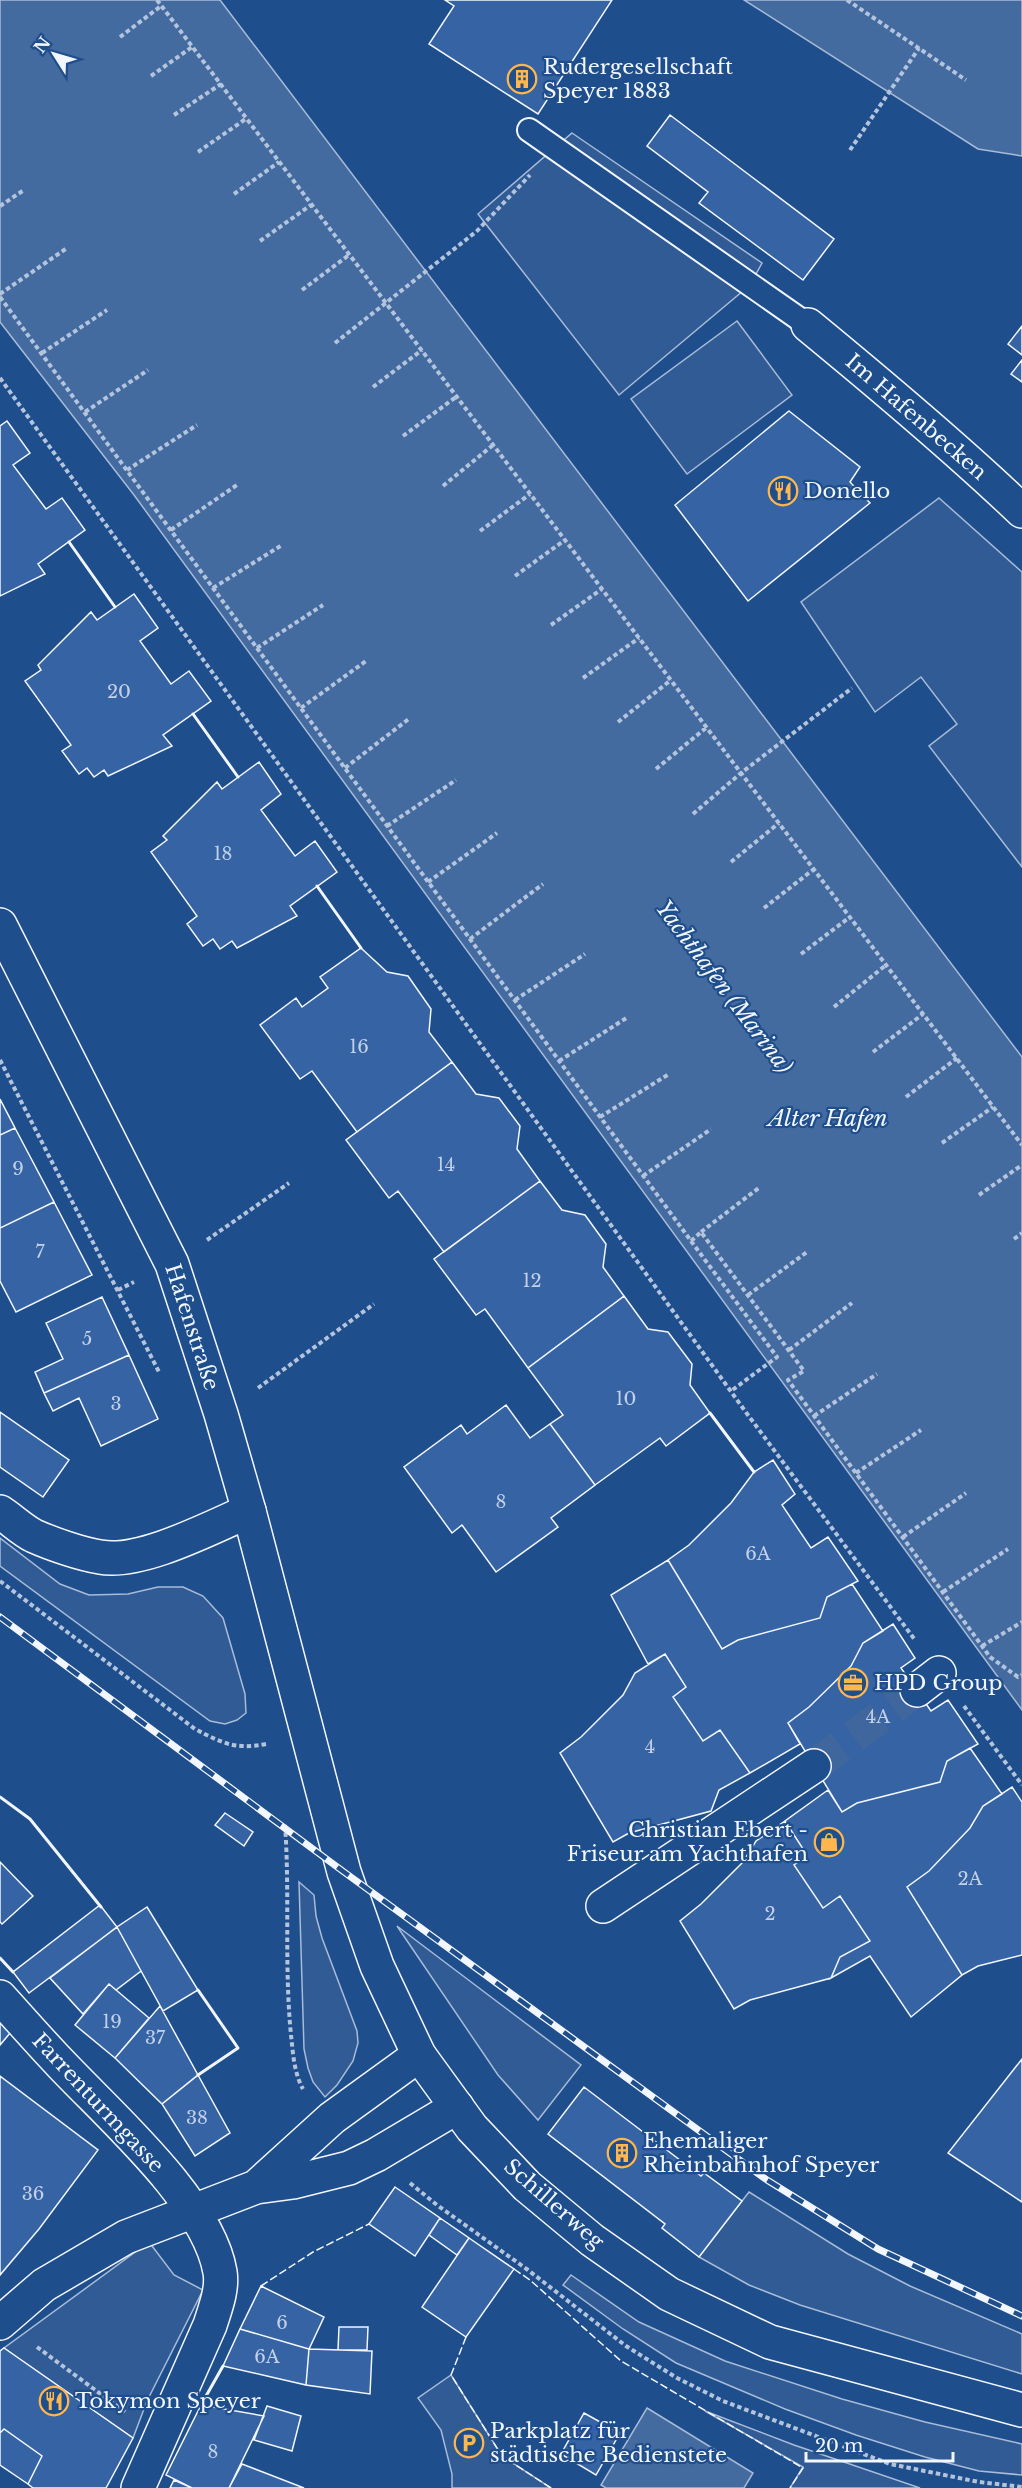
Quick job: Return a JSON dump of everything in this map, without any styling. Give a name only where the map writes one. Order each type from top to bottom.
[{"type":"street","name":"Im Hafenbecken","points":[[808,325],[900,402],[1022,511]]},
{"type":"street","name":"Hafenstraße","points":[[0,925],[172,1264],[221,1414],[249,1511],[314,1756]]},
{"type":"street","points":[[0,1512],[32,1535],[102,1558],[135,1555],[180,1540],[249,1511]]},
{"type":"street","name":"Schillerweg","points":[[314,1756],[344,1872],[377,1966],[419,2055],[472,2128],[527,2186],[592,2240],[669,2294],[770,2342],[1022,2410]]},
{"type":"street","points":[[603,1906],[814,1766]]},
{"type":"street","name":"Farrenturmgasse","points":[[0,1997],[142,2147],[193,2211],[216,2254],[221,2274],[218,2299],[201,2350],[138,2488]]},
{"type":"street","points":[[256,2187],[332,2118],[419,2055]]},
{"type":"street","points":[[3,2321],[44,2285],[126,2237],[256,2187],[293,2182],[348,2168],[376,2155],[457,2107]]},
{"type":"lane","points":[[529,130],[808,325]]},
{"type":"path","points":[[157,0],[1022,1144]]},
{"type":"path","points":[[847,0],[966,80]]},
{"type":"path","points":[[120,37],[162,6]]},
{"type":"path","points":[[151,76],[192,47]]},
{"type":"path","points":[[850,150],[919,48]]},
{"type":"path","points":[[174,115],[220,84]]},
{"type":"path","points":[[198,152],[247,118]]},
{"type":"path","points":[[335,343],[477,231],[555,148]]},
{"type":"path","points":[[234,194],[279,162]]},
{"type":"path","points":[[0,206],[24,190]]},
{"type":"path","points":[[260,241],[311,205]]},
{"type":"path","points":[[67,248],[0,295],[777,1357],[731,1391]]},
{"type":"path","points":[[302,290],[349,255]]},
{"type":"path","points":[[42,353],[107,310]]},
{"type":"path","points":[[373,387],[422,350]]},
{"type":"path","points":[[85,412],[148,370]]},
{"type":"path","points":[[0,378],[731,1391],[928,1682],[1022,1785]]},
{"type":"path","points":[[403,436],[456,396]]},
{"type":"path","points":[[127,471],[197,425]]},
{"type":"path","points":[[443,486],[493,445]]},
{"type":"path","points":[[171,530],[237,485]]},
{"type":"path","points":[[480,531],[530,494]]},
{"type":"path","points":[[515,576],[564,540]]},
{"type":"path","points":[[213,588],[282,545]]},
{"type":"path","points":[[552,625],[602,589]]},
{"type":"path","points":[[257,648],[323,605]]},
{"type":"path","points":[[583,678],[639,638]]},
{"type":"path","points":[[301,708],[366,661]]},
{"type":"path","points":[[618,722],[671,680]]},
{"type":"path","points":[[693,814],[741,773],[852,688]]},
{"type":"path","points":[[345,768],[410,718]]},
{"type":"path","points":[[656,769],[707,727]]},
{"type":"path","points":[[387,826],[456,780]]},
{"type":"path","points":[[731,862],[779,823]]},
{"type":"path","points":[[428,882],[497,833]]},
{"type":"path","points":[[764,908],[814,869]]},
{"type":"path","points":[[470,939],[543,884]]},
{"type":"path","points":[[801,954],[850,917]]},
{"type":"path","points":[[514,1000],[585,954]]},
{"type":"path","points":[[834,1007],[886,965]]},
{"type":"path","points":[[873,1052],[923,1014]]},
{"type":"path","points":[[560,1061],[628,1017]]},
{"type":"path","points":[[906,1097],[957,1058]]},
{"type":"path","points":[[0,1060],[163,1380]]},
{"type":"path","points":[[600,1118],[669,1074]]},
{"type":"path","points":[[942,1143],[993,1107]]},
{"type":"path","points":[[643,1176],[711,1129]]},
{"type":"path","points":[[979,1195],[1022,1164]]},
{"type":"path","points":[[691,1241],[760,1187]]},
{"type":"path","points":[[701,1232],[804,1371],[788,1380],[814,1416],[990,1657],[1018,1677],[1022,1675]]},
{"type":"path","points":[[1014,1239],[1022,1233]]},
{"type":"path","points":[[748,1295],[807,1252]]},
{"type":"path","points":[[789,1350],[852,1303]]},
{"type":"path","points":[[221,1414],[374,1304]]},
{"type":"path","points":[[814,1416],[877,1374]]},
{"type":"path","points":[[856,1473],[921,1430]]},
{"type":"path","points":[[903,1537],[966,1493]]},
{"type":"path","points":[[943,1592],[1008,1549]]},
{"type":"path","points":[[0,1581],[195,1729],[227,1745],[248,1747],[269,1743],[272,1754]]},
{"type":"path","points":[[982,1646],[1022,1622]]},
{"type":"path","points":[[284,1818],[288,1875],[288,1998],[294,2062],[302,2087],[332,2118]]},
{"type":"path","points":[[3,2321],[139,2422],[164,2433]]},
{"type":"shaded area","points":[[572,133],[762,263],[750,285],[619,395],[478,214]]},
{"type":"shaded area","points":[[737,321],[792,395],[687,474],[631,399]]},
{"type":"shaded area","points":[[939,498],[1022,572],[1022,867],[929,746],[957,724],[921,677],[875,712],[801,602]]},
{"type":"shaded area","points":[[0,1538],[60,1584],[89,1595],[128,1594],[158,1587],[183,1587],[203,1596],[223,1618],[245,1694],[246,1713],[237,1720],[225,1724],[210,1721],[0,1566]]},
{"type":"shaded area","points":[[299,1882],[314,1895],[316,1916],[322,1938],[357,2031],[358,2043],[353,2061],[337,2085],[325,2097],[313,2082],[304,2049]]},
{"type":"shaded area","points":[[397,1926],[581,2065],[538,2120],[498,2075]]},
{"type":"shaded area","points":[[749,2192],[848,2254],[910,2286],[1022,2334],[1022,2374],[800,2305],[749,2285],[699,2257]]},
{"type":"shaded area","points":[[149,2242],[174,2275],[203,2290],[147,2401],[133,2438],[4,2348]]},
{"type":"shaded area","points":[[571,2275],[639,2322],[725,2361],[842,2399],[925,2422],[1022,2444],[1022,2475],[979,2471],[856,2435],[785,2409],[676,2363],[623,2329],[563,2285]]},
{"type":"shaded area","name":"Parkplatz für städtische Bedienstete","points":[[451,2375],[502,2456],[551,2488],[452,2488],[452,2474],[441,2430],[418,2398]]},
{"type":"shaded area","points":[[705,2411],[794,2445],[920,2488],[790,2488],[803,2467]]},
{"type":"water","name":"Alter Hafen","points":[[0,0],[220,0],[1022,1057],[1022,1710],[134,495],[0,322]]},
{"type":"water","points":[[744,0],[1022,0],[1022,156],[978,149]]},
{"type":"water","points":[[647,2408],[753,2473],[744,2488],[606,2488],[601,2485]]},
{"type":"building","name":"Rudergesellschaft Speyer 1883","points":[[445,0],[612,0],[538,114],[429,44],[454,6]]},
{"type":"building","points":[[670,115],[834,239],[803,280],[699,203],[708,192],[647,146]]},
{"type":"building","points":[[1022,326],[1022,355],[1008,344]]},
{"type":"building","points":[[1022,360],[1022,382],[1011,374]]},
{"type":"building","points":[[789,411],[860,467],[850,482],[870,503],[748,601],[675,505]]},
{"type":"building","points":[[7,421],[30,453],[13,465],[46,509],[62,498],[85,530],[38,564],[45,574],[0,596],[0,426]]},
{"type":"building","points":[[134,594],[158,628],[140,641],[171,684],[189,671],[211,701],[163,735],[172,746],[108,776],[104,770],[94,777],[87,768],[79,774],[62,751],[71,745],[25,681],[41,670],[38,665],[91,612],[97,620]]},
{"type":"building","points":[[259,762],[281,794],[261,810],[295,856],[315,841],[337,872],[290,906],[297,916],[237,948],[232,941],[220,949],[213,939],[203,946],[187,924],[197,916],[151,852],[167,840],[163,836],[217,782],[222,789]]},
{"type":"building","points":[[361,948],[387,972],[408,976],[431,1009],[429,1032],[452,1062],[357,1132],[312,1071],[300,1079],[260,1025],[296,998],[302,1007],[328,988],[320,977]]},
{"type":"building","points":[[452,1062],[476,1094],[499,1098],[520,1126],[517,1149],[540,1181],[444,1252],[398,1191],[389,1198],[346,1140]]},
{"type":"building","points":[[0,1099],[15,1128],[0,1135]]},
{"type":"building","points":[[15,1128],[54,1202],[0,1228],[0,1135]]},
{"type":"building","points":[[540,1181],[562,1210],[585,1215],[606,1244],[603,1267],[624,1296],[528,1368],[485,1309],[476,1315],[434,1259]]},
{"type":"building","points":[[54,1202],[92,1275],[16,1312],[0,1281],[0,1228]]},
{"type":"building","points":[[624,1296],[648,1329],[668,1332],[692,1364],[690,1385],[710,1413],[666,1446],[660,1438],[595,1485],[550,1424],[563,1415],[528,1368]]},
{"type":"building","points":[[102,1297],[129,1355],[44,1393],[35,1372],[63,1359],[46,1323]]},
{"type":"building","points":[[129,1355],[158,1419],[101,1446],[79,1398],[53,1411],[44,1393]]},
{"type":"building","points":[[506,1405],[530,1438],[550,1424],[595,1485],[551,1518],[558,1527],[496,1572],[462,1525],[452,1533],[404,1467],[461,1425],[467,1434]]},
{"type":"building","points":[[0,1412],[69,1460],[43,1497],[0,1467]]},
{"type":"building","points":[[773,1460],[795,1494],[782,1505],[811,1548],[828,1537],[858,1581],[827,1597],[820,1618],[738,1640],[722,1649],[668,1560],[689,1545],[731,1503],[754,1472]]},
{"type":"building","points":[[668,1560],[722,1649],[738,1640],[820,1618],[827,1597],[852,1584],[883,1631],[863,1643],[851,1666],[809,1707],[788,1723],[800,1744],[750,1773],[720,1730],[703,1741],[673,1697],[686,1687],[665,1654],[648,1664],[611,1595]]},
{"type":"building","points":[[893,1624],[915,1658],[901,1668],[931,1711],[948,1700],[978,1744],[947,1761],[940,1782],[857,1803],[842,1812],[788,1723],[809,1707],[851,1666],[863,1643]]},
{"type":"building","points":[[665,1654],[686,1687],[673,1697],[703,1741],[720,1730],[750,1773],[719,1790],[711,1811],[629,1833],[613,1842],[560,1753],[581,1737],[623,1695],[635,1673]]},
{"type":"building","points":[[970,1748],[1002,1794],[983,1806],[970,1828],[929,1871],[907,1887],[962,1975],[911,2017],[870,1956],[831,1978],[840,1957],[870,1941],[840,1896],[823,1908],[794,1865],[807,1855],[785,1821],[828,1790],[842,1812],[857,1803],[940,1782],[947,1761]]},
{"type":"building","points":[[1012,1787],[1022,1802],[1022,1955],[978,1966],[962,1975],[907,1887],[929,1871],[970,1828],[983,1806]]},
{"type":"building","points":[[225,1813],[253,1832],[244,1846],[215,1825]]},
{"type":"building","points":[[785,1821],[807,1855],[794,1865],[823,1908],[840,1896],[870,1941],[840,1957],[831,1978],[750,2000],[734,2009],[680,1921],[701,1904],[743,1862],[756,1841]]},
{"type":"building","points":[[0,1862],[33,1896],[2,1924],[0,1922]]},
{"type":"building","points":[[100,1905],[117,1927],[29,1993],[13,1972]]},
{"type":"building","points":[[147,1907],[198,1990],[163,2011],[117,1927]]},
{"type":"building","points":[[117,1927],[141,1971],[116,1990],[109,1984],[83,2014],[50,1978]]},
{"type":"building","points":[[109,1984],[149,2018],[115,2058],[75,2025]]},
{"type":"building","points":[[160,2006],[198,2075],[162,2104],[115,2058]]},
{"type":"building","points":[[0,2021],[11,2032],[0,2045]]},
{"type":"building","points":[[1022,2059],[1022,2202],[948,2153]]},
{"type":"building","points":[[198,2075],[230,2133],[195,2156],[162,2104]]},
{"type":"building","points":[[0,2076],[98,2150],[39,2229],[0,2275]]},
{"type":"building","name":"Ehemaliger Rheinbahnhof Speyer","points":[[584,2087],[701,2176],[704,2173],[742,2201],[699,2257],[662,2228],[665,2224],[548,2134]]},
{"type":"building","points":[[395,2187],[440,2218],[415,2256],[369,2224]]},
{"type":"building","points":[[440,2218],[469,2238],[457,2255],[429,2235]]},
{"type":"building","points":[[469,2238],[514,2269],[466,2337],[422,2307]]},
{"type":"building","points":[[261,2286],[324,2317],[309,2349],[240,2329]]},
{"type":"building","points":[[339,2327],[368,2327],[367,2350],[338,2350]]},
{"type":"building","points":[[240,2329],[309,2349],[306,2385],[223,2366]]},
{"type":"building","points":[[4,2348],[133,2438],[106,2488],[33,2488],[28,2484],[42,2456],[4,2429],[0,2433],[0,2351]]},
{"type":"building","points":[[309,2349],[372,2351],[370,2394],[306,2385]]},
{"type":"building","points":[[201,2405],[264,2416],[229,2488],[192,2488],[166,2475]]},
{"type":"building","points":[[267,2406],[301,2416],[292,2451],[254,2440]]},
{"type":"building","points":[[584,2413],[620,2433],[596,2475],[561,2454]]},
{"type":"building","points":[[4,2429],[42,2456],[28,2484],[0,2465],[0,2433]]},
{"type":"building","points":[[242,2464],[304,2488],[229,2488]]},
{"type":"building","points":[[174,2480],[192,2488],[170,2488]]},
{"type":"tunnel","points":[[814,1766],[917,1690]]},
{"type":"railway","points":[[0,1617],[344,1872],[767,2180],[878,2249],[1022,2316]]},
{"type":"fence","points":[[261,2286],[313,2252],[369,2224]]},
{"type":"fence","points":[[514,2269],[530,2280],[621,2361],[803,2468],[790,2488]]},
{"type":"fence","points":[[466,2337],[451,2375],[502,2456],[551,2488]]},
{"type":"wall","points":[[69,542],[115,607]]},
{"type":"wall","points":[[193,714],[238,777]]},
{"type":"wall","points":[[317,886],[361,948]]},
{"type":"wall","points":[[710,1413],[754,1472]]},
{"type":"wall","points":[[0,1797],[30,1819],[101,1907]]},
{"type":"wall","points":[[0,1958],[13,1972]]},
{"type":"wall","points":[[198,1990],[238,2048],[198,2075]]},
{"type":"wall","points":[[201,2405],[223,2366]]},
{"type":"place","name":"Rudergesellschaft Speyer 1883","points":[[522,79]]},
{"type":"place","name":"Donello","points":[[783,491]]},
{"type":"place","name":"HPD Group","points":[[853,1683]]},
{"type":"place","name":"Christian Ebert - Friseur am Yachthafen","points":[[829,1842]]},
{"type":"place","name":"Ehemaliger Rheinbahnhof Speyer","points":[[622,2153]]},
{"type":"place","name":"Tokymon Speyer","points":[[54,2401]]},
{"type":"place","name":"Parkplatz für städtische Bedienstete","points":[[469,2443]]},
{"type":"water label","name":"Yachthafen (Marina)","points":[[724,987]]}]
